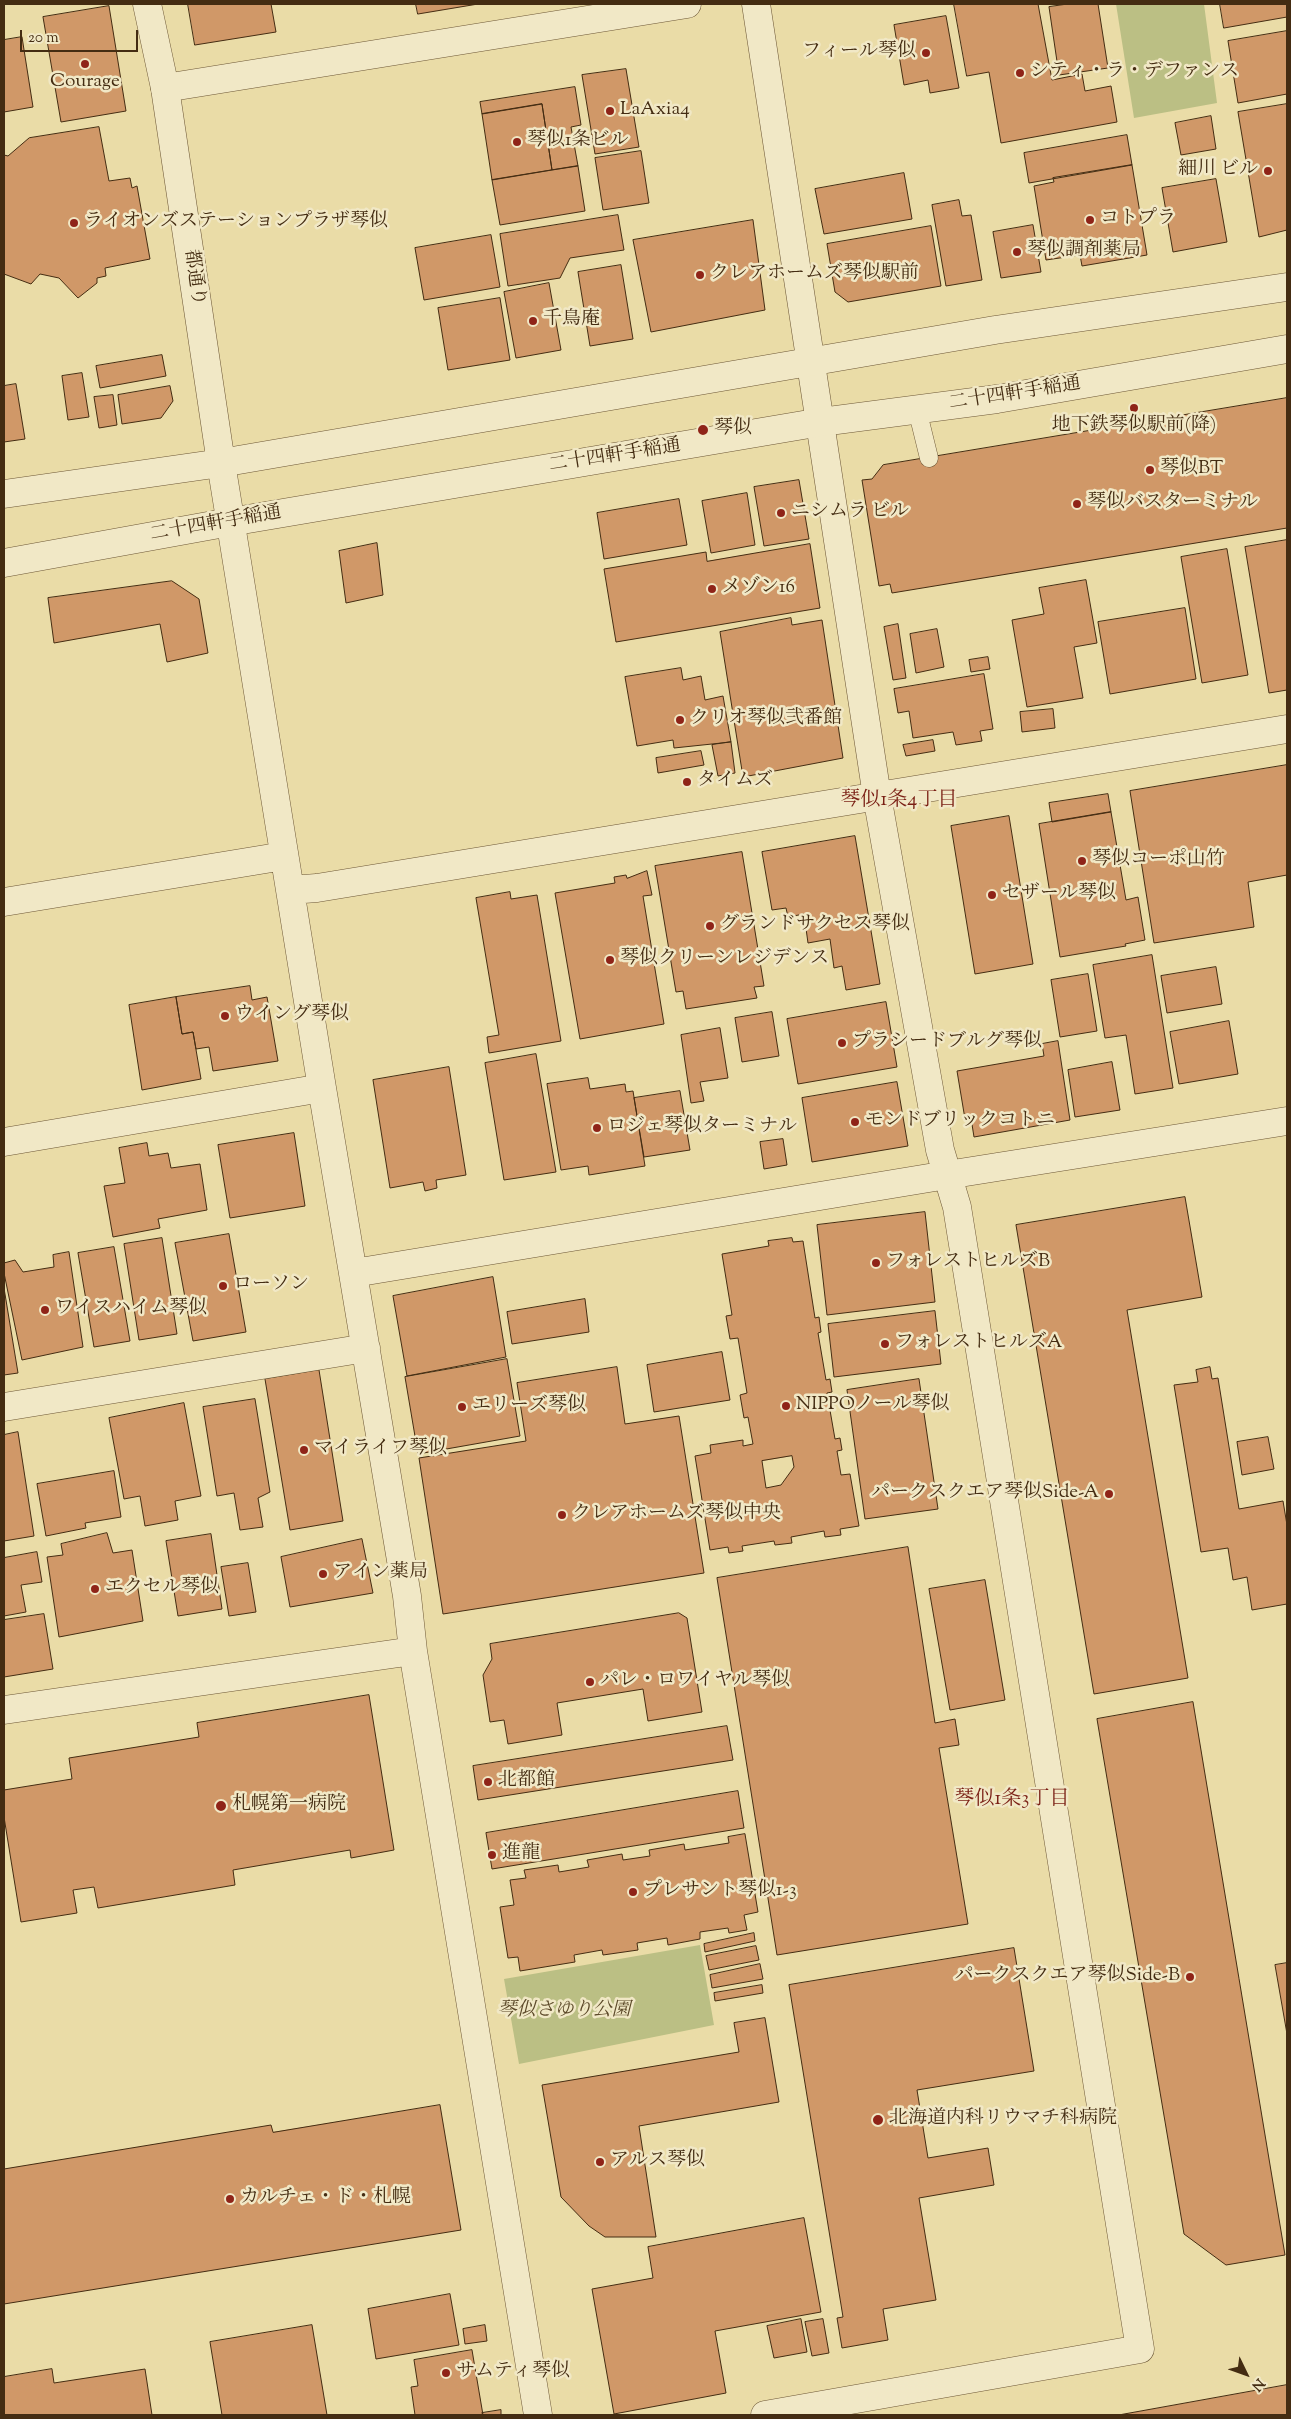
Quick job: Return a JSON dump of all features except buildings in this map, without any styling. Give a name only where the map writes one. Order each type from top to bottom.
[{"type":"street","name":"都通り","points":[[147,4],[165,88],[230,522],[407,1596],[413,1651],[538,2415]]},
{"type":"street","points":[[165,88],[687,4]]},
{"type":"street","points":[[756,4],[877,796],[940,1150],[957,1207],[1140,2349],[765,2415]]},
{"type":"street","points":[[4,494],[221,464],[995,330],[1287,287]]},
{"type":"street","name":"二十四軒手稲通","points":[[4,563],[230,522],[821,422],[1006,397],[1287,349]]},
{"type":"street","points":[[290,890],[317,888],[1287,729]]},
{"type":"street","points":[[4,902],[284,856]]},
{"type":"street","points":[[4,1142],[322,1088]]},
{"type":"street","points":[[354,1273],[1287,1121]]},
{"type":"street","points":[[4,1407],[366,1348]]},
{"type":"street","points":[[4,1710],[413,1651]]},
{"type":"lane","points":[[917,409],[929,458]]},
{"type":"green space","points":[[1116,4],[1204,4],[1217,103],[1134,118]]},
{"type":"green space","name":"琴似さゆり公園","points":[[700,1945],[714,2025],[519,2064],[504,1979]]},
{"type":"place","name":"フィール琴似","points":[[926,53]]},
{"type":"place","name":"Courage","points":[[85,64]]},
{"type":"place","name":"シティ・ラ・デファンス","points":[[1020,73]]},
{"type":"place","name":"LaAxia4","points":[[610,111]]},
{"type":"place","name":"琴似1条ビル","points":[[517,142]]},
{"type":"place","name":"細川 ビル","points":[[1268,171]]},
{"type":"place","name":"コトプラ","points":[[1090,220]]},
{"type":"place","name":"ライオンズステーションプラザ琴似","points":[[74,223]]},
{"type":"place","name":"琴似調剤薬局","points":[[1017,252]]},
{"type":"place","name":"クレアホームズ琴似駅前","points":[[700,275]]},
{"type":"place","name":"千鳥庵","points":[[533,321]]},
{"type":"place","name":"地下鉄琴似駅前(降)","points":[[1134,408]]},
{"type":"place","name":"琴似","points":[[703,430]]},
{"type":"place","name":"琴似BT","points":[[1150,470]]},
{"type":"place","name":"琴似バスターミナル","points":[[1077,504]]},
{"type":"place","name":"ニシムラ ビル","points":[[781,513]]},
{"type":"place","name":"メゾン16","points":[[712,589]]},
{"type":"place","name":"クリオ琴似弐番館","points":[[680,720]]},
{"type":"place","name":"タイムズ","points":[[687,782]]},
{"type":"place","name":"琴似コーポ山竹","points":[[1082,861]]},
{"type":"place","name":"セザール琴似","points":[[992,895]]},
{"type":"place","name":"グランドサクセス琴似","points":[[710,926]]},
{"type":"place","name":"琴似クリーンレジデンス","points":[[610,960]]},
{"type":"place","name":"ウイング琴似","points":[[225,1016]]},
{"type":"place","name":"プラシードブルグ琴似","points":[[842,1043]]},
{"type":"place","name":"モンドブリックコトニ","points":[[855,1122]]},
{"type":"place","name":"ロジェ琴似ターミナル","points":[[597,1128]]},
{"type":"place","name":"フォレストヒルズB","points":[[876,1263]]},
{"type":"place","name":"ローソン","points":[[223,1286]]},
{"type":"place","name":"ワイスハイム琴似","points":[[45,1310]]},
{"type":"place","name":"フォレストヒルズA","points":[[885,1344]]},
{"type":"place","name":"NIPPOノール琴似","points":[[786,1406]]},
{"type":"place","name":"エリーズ琴似","points":[[462,1407]]},
{"type":"place","name":"マイライフ琴似","points":[[304,1450]]},
{"type":"place","name":"パークスクエア琴似Side-A","points":[[1109,1494]]},
{"type":"place","name":"クレアホームズ琴似中央","points":[[562,1515]]},
{"type":"place","name":"アイン薬局","points":[[323,1574]]},
{"type":"place","name":"エクセル琴似","points":[[95,1589]]},
{"type":"place","name":"パレ・ロワイヤル琴似","points":[[590,1682]]},
{"type":"place","name":"北都館","points":[[488,1782]]},
{"type":"place","name":"札幌第一病院","points":[[221,1806]]},
{"type":"place","name":"進龍","points":[[492,1855]]},
{"type":"place","name":"プレサント琴似1-3","points":[[633,1892]]},
{"type":"place","name":"パークスクエア琴似Side-B","points":[[1190,1977]]},
{"type":"place","name":"北海道内科リウマチ科病院","points":[[878,2120]]},
{"type":"place","name":"アルス琴似","points":[[600,2162]]},
{"type":"place","name":"カルチェ・ド・札幌","points":[[230,2199]]},
{"type":"place","name":"サムティ琴似","points":[[446,2373]]},
{"type":"district","name":"琴似1条4丁目","points":[[899,802]]},
{"type":"district","name":"琴似1条3丁目","points":[[1012,1801]]}]
